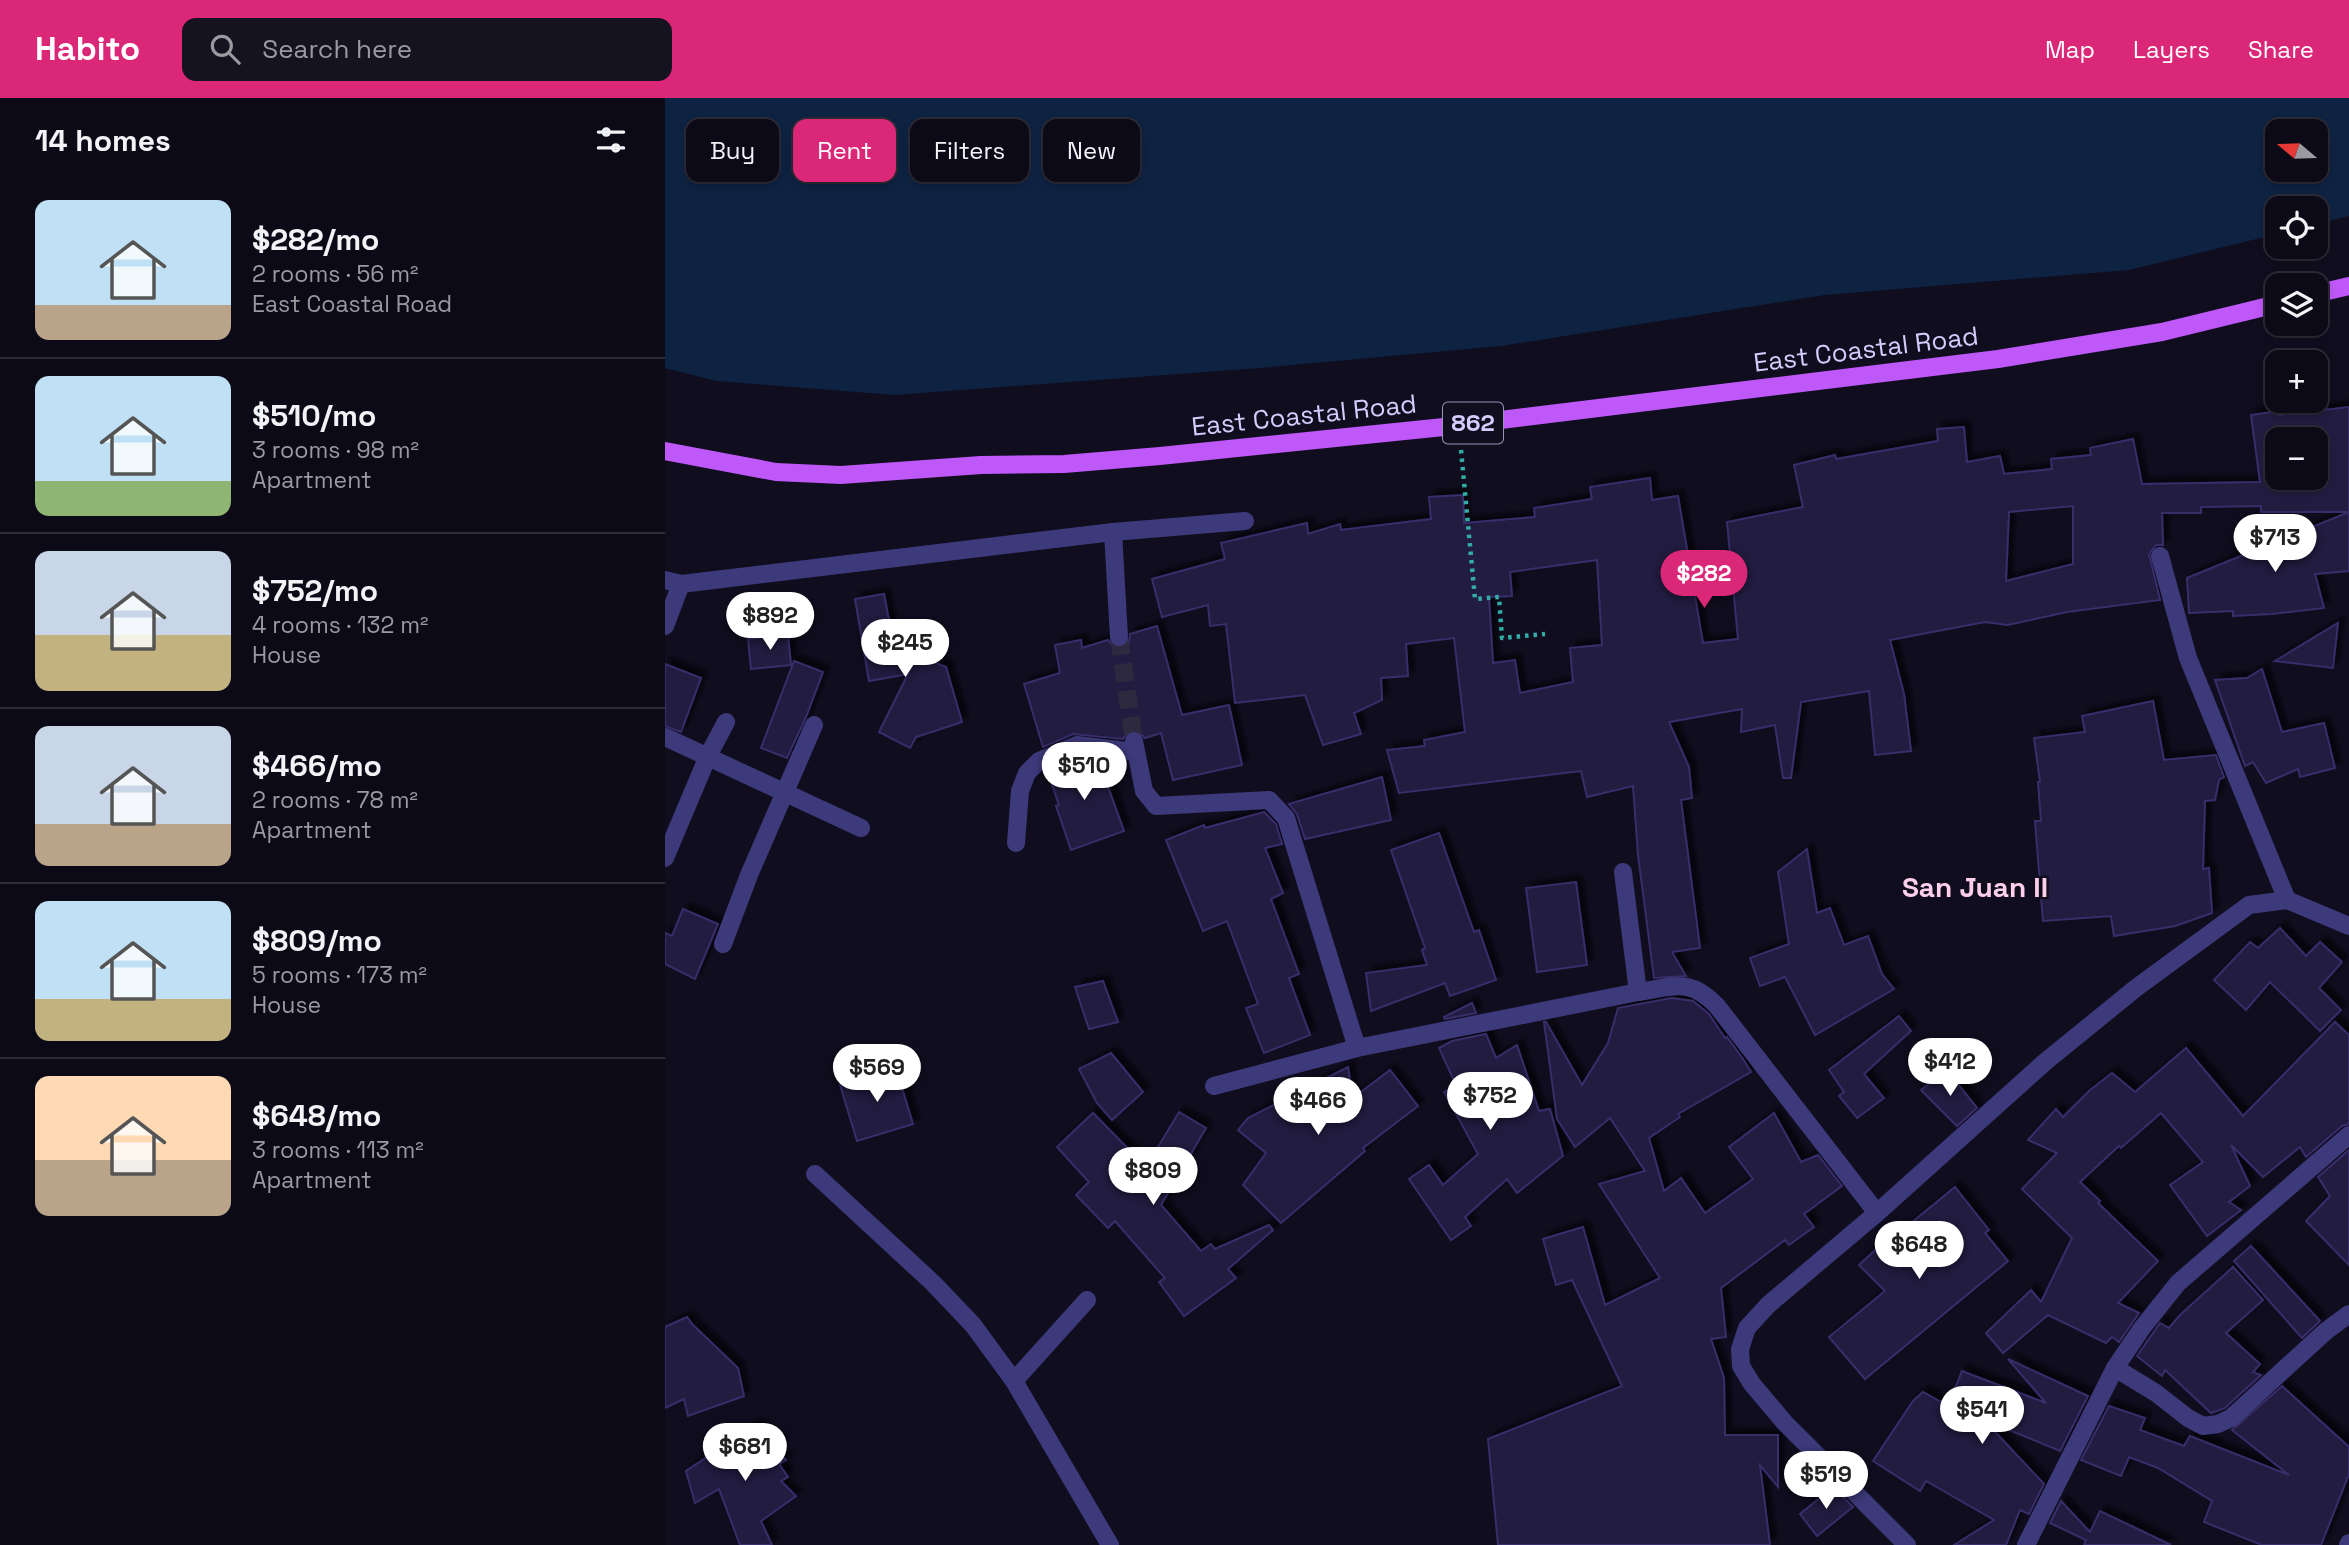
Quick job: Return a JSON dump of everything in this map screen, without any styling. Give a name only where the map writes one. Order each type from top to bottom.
[{"type":"main road","points":[[2328,291],[2349,286]]},
{"type":"main road","name":"East Coastal Road","points":[[665,451],[776,472],[841,475],[981,465],[1064,464],[1458,425],[1998,359],[2162,332],[2265,307]]},
{"type":"street","points":[[665,625],[673,582],[1113,532],[1245,521]]},
{"type":"street","points":[[1113,532],[1119,637]]},
{"type":"street","points":[[2160,556],[2188,658],[2287,900]]},
{"type":"street","points":[[665,858],[708,756],[726,722]]},
{"type":"street","points":[[723,944],[814,725]]},
{"type":"street","points":[[665,737],[861,828]]},
{"type":"street","points":[[1016,843],[1020,791],[1027,773],[1039,761],[1077,745],[1134,747],[1144,791],[1156,806],[1269,800],[1286,818],[1356,1048]]},
{"type":"street","points":[[1622,872],[1638,992]]},
{"type":"street","points":[[1907,1545],[1785,1423],[1752,1384],[1741,1366],[1739,1349],[1747,1328],[1768,1305],[1877,1213],[2045,1062],[2136,988],[2249,905],[2287,900],[2349,926]]},
{"type":"street","points":[[1214,1086],[1356,1048],[1638,992],[1691,986],[1707,996],[1877,1213]]},
{"type":"street","points":[[2026,1545],[2115,1368],[2142,1328],[2178,1283],[2349,1135]]},
{"type":"street","points":[[815,1174],[933,1283],[973,1325],[1014,1381],[1109,1545]]},
{"type":"street","points":[[1014,1381],[1087,1300]]},
{"type":"street","points":[[2115,1368],[2188,1418],[2203,1426],[2218,1424],[2231,1418],[2326,1331],[2349,1314]]},
{"type":"path","points":[[1458,425],[1475,599],[1499,597],[1502,638],[1545,634]]},
{"type":"water","points":[[665,98],[2349,98],[2349,216],[2328,221],[2328,196],[2265,196],[2265,237],[2129,270],[1825,295],[1501,346],[1260,368],[894,395],[716,381],[665,368]]},
{"type":"building","points":[[2349,407],[2349,512],[2261,512],[2261,506],[2201,507],[2201,513],[2162,513],[2163,545],[2156,545],[2149,554],[2160,600],[2067,612],[2008,625],[1985,622],[1890,640],[1904,694],[1911,751],[1875,755],[1869,691],[1801,702],[1791,778],[1783,778],[1775,725],[1741,732],[1742,709],[1669,722],[1689,767],[1692,798],[1681,800],[1700,948],[1672,952],[1686,976],[1654,978],[1638,855],[1633,786],[1587,797],[1581,771],[1399,793],[1387,750],[1425,746],[1424,740],[1465,732],[1454,638],[1406,644],[1408,676],[1381,678],[1382,700],[1354,713],[1361,734],[1323,745],[1305,695],[1235,703],[1226,624],[1210,626],[1208,605],[1162,617],[1152,579],[1225,559],[1221,543],[1307,523],[1308,534],[1340,524],[1341,530],[1431,519],[1429,497],[1463,495],[1464,523],[1535,517],[1534,508],[1592,499],[1590,487],[1650,478],[1652,500],[1678,496],[1703,643],[1738,639],[1727,522],[1803,507],[1794,465],[1835,455],[1836,459],[1938,441],[1937,429],[1964,427],[1967,462],[2000,456],[2004,474],[2052,469],[2051,459],[2091,455],[2090,448],[2133,439],[2142,484],[2260,482],[2251,415],[2328,413],[2328,409]],"holes":[[[2073,506],[2073,564],[2006,581],[2009,512]],[[1597,560],[1602,645],[1570,648],[1573,682],[1520,693],[1515,660],[1493,663],[1489,597],[1512,596],[1510,572]]]},
{"type":"building","points":[[2349,512],[2349,571],[2315,574],[2324,608],[2233,616],[2233,611],[2189,613],[2187,578]]},
{"type":"building","points":[[884,594],[894,647],[946,667],[962,722],[916,737],[910,748],[879,732],[908,674],[869,681],[855,599]]},
{"type":"building","points":[[2338,623],[2333,668],[2275,661]]},
{"type":"building","points":[[1157,626],[1182,715],[1229,705],[1242,765],[1173,780],[1161,733],[1145,738],[1137,730],[1127,732],[1123,739],[1073,734],[1043,747],[1024,684],[1060,673],[1055,645],[1081,640],[1082,648],[1108,640],[1113,647],[1120,648],[1129,643],[1130,634]]},
{"type":"building","points":[[788,635],[791,665],[751,669],[748,639]]},
{"type":"building","points":[[794,661],[823,672],[787,758],[761,748]]},
{"type":"building","points":[[665,664],[701,678],[681,732],[665,726]]},
{"type":"building","points":[[2262,669],[2282,732],[2324,723],[2335,768],[2300,777],[2298,769],[2266,783],[2253,762],[2245,766],[2215,680],[2247,678]]},
{"type":"building","points":[[2153,701],[2164,760],[2216,755],[2224,777],[2219,780],[2215,800],[2205,801],[2203,869],[2209,868],[2212,913],[2175,926],[2114,936],[2111,916],[2043,921],[2035,821],[2041,821],[2040,782],[2034,738],[2085,732],[2082,716]]},
{"type":"building","points":[[1079,757],[1098,759],[1124,831],[1071,850],[1047,770]]},
{"type":"building","points":[[1382,777],[1391,820],[1305,839],[1297,814],[1289,804]]},
{"type":"building","points":[[1264,812],[1276,824],[1282,844],[1265,848],[1283,893],[1271,899],[1299,974],[1289,978],[1310,1035],[1264,1053],[1246,1008],[1258,1004],[1227,921],[1203,931],[1166,840],[1204,825],[1205,828]]},
{"type":"building","points":[[1439,833],[1474,932],[1479,930],[1496,980],[1450,996],[1445,983],[1371,1011],[1366,973],[1427,965],[1422,950],[1425,948],[1391,850]]},
{"type":"building","points":[[1807,849],[1817,913],[1830,908],[1844,945],[1868,936],[1882,974],[1894,989],[1815,1035],[1785,977],[1760,986],[1750,958],[1789,944],[1778,872]]},
{"type":"building","points":[[1576,882],[1587,965],[1537,972],[1526,888]]},
{"type":"building","points":[[683,909],[718,924],[695,979],[665,964],[665,933],[672,936]]},
{"type":"building","points":[[2280,928],[2306,956],[2320,942],[2342,962],[2319,988],[2341,1010],[2320,1031],[2270,982],[2246,1010],[2214,980],[2250,942],[2258,948]]},
{"type":"building","points":[[1103,981],[1118,1022],[1089,1029],[1075,987]]},
{"type":"building","points":[[1672,998],[1693,1001],[1709,1014],[1751,1072],[1678,1114],[1680,1117],[1649,1138],[1664,1191],[1681,1178],[1705,1213],[1753,1179],[1729,1147],[1774,1113],[1801,1162],[1818,1155],[1842,1186],[1804,1214],[1814,1227],[1789,1245],[1785,1240],[1721,1288],[1726,1337],[1711,1339],[1724,1378],[1725,1435],[1778,1435],[1778,1487],[1760,1465],[1770,1545],[1498,1545],[1488,1439],[1622,1386],[1572,1280],[1556,1285],[1543,1239],[1583,1227],[1605,1305],[1660,1278],[1599,1184],[1645,1171],[1610,1118],[1575,1147],[1557,1119],[1544,1022],[1582,1085],[1608,1043],[1618,1008]]},
{"type":"building","points":[[1472,1003],[1476,1013],[1445,1019],[1444,1017]]},
{"type":"building","points":[[1899,1016],[1911,1031],[1864,1074],[1884,1098],[1857,1118],[1839,1096],[1844,1092],[1829,1070]]},
{"type":"building","points":[[2335,1022],[2349,1035],[2349,1124],[2342,1126],[2306,1157],[2300,1147],[2263,1177],[2231,1145],[2250,1186],[2229,1202],[2241,1210],[2207,1236],[2170,1185],[2203,1162],[2161,1113],[2121,1148],[2119,1146],[2080,1182],[2158,1261],[2118,1303],[2139,1313],[2119,1342],[2112,1337],[2106,1343],[2048,1315],[2003,1353],[1986,1333],[2031,1290],[2041,1302],[2072,1238],[2022,1189],[2057,1153],[2028,1140],[2056,1109],[2063,1117],[2112,1073],[2135,1092],[2186,1048],[2243,1116]]},
{"type":"building","points":[[1486,1034],[1496,1058],[1517,1045],[1539,1111],[1550,1109],[1563,1156],[1517,1193],[1507,1179],[1465,1217],[1471,1226],[1451,1240],[1409,1179],[1429,1165],[1443,1185],[1478,1154],[1444,1092],[1456,1085],[1439,1048],[1452,1041]]},
{"type":"building","points":[[1111,1053],[1143,1092],[1112,1120],[1097,1103],[1079,1069]]},
{"type":"building","points":[[1348,1067],[1353,1098],[1390,1070],[1418,1106],[1363,1148],[1365,1151],[1281,1223],[1243,1185],[1266,1153],[1238,1130],[1248,1118]]},
{"type":"building","points":[[896,1068],[913,1124],[857,1141],[840,1085]]},
{"type":"building","points":[[1947,1070],[1977,1108],[1957,1126],[1921,1090]]},
{"type":"building","points":[[1179,1112],[1206,1128],[1161,1205],[1201,1251],[1211,1244],[1215,1249],[1269,1225],[1273,1230],[1228,1269],[1236,1278],[1184,1316],[1159,1282],[1165,1278],[1115,1221],[1108,1228],[1076,1195],[1089,1182],[1057,1147],[1093,1113],[1146,1167]]},
{"type":"building","points":[[2349,1150],[2349,1265],[2306,1221],[2330,1196],[2318,1177]]},
{"type":"building","points":[[1955,1187],[1989,1230],[1985,1233],[2008,1261],[1865,1379],[1829,1337],[1885,1291],[1859,1265],[1886,1240],[1888,1242]]},
{"type":"building","points":[[2251,1246],[2320,1321],[2302,1338],[2234,1261]]},
{"type":"building","points":[[2233,1267],[2263,1300],[2226,1333],[2260,1364],[2253,1372],[2261,1375],[2225,1408],[2211,1413],[2165,1370],[2162,1376],[2137,1356],[2160,1323],[2169,1328]]},
{"type":"building","points":[[687,1317],[738,1368],[744,1396],[688,1416],[684,1399],[665,1408],[665,1327]]},
{"type":"building","points":[[2008,1359],[2088,1396],[2060,1451],[1983,1419],[2044,1484],[2029,1514],[2020,1510],[2006,1545],[1954,1545],[1994,1520],[1926,1481],[1920,1491],[1873,1461],[1913,1401],[1923,1392],[1948,1406],[1962,1371],[2046,1403]]},
{"type":"building","points":[[2282,1386],[2349,1447],[2349,1474],[2321,1545],[2262,1545],[2204,1522],[2212,1501],[2158,1468],[2129,1457],[2121,1476],[2081,1460],[2109,1406],[2145,1418],[2140,1430],[2184,1446],[2190,1436],[2289,1475],[2232,1430]]},
{"type":"building","points":[[755,1425],[780,1443],[774,1447],[786,1460],[779,1464],[788,1477],[781,1481],[796,1496],[761,1521],[772,1545],[740,1545],[719,1489],[695,1503],[686,1471]]},
{"type":"building","points":[[1833,1487],[1853,1507],[1817,1536],[1800,1514]]},
{"type":"building","points":[[2061,1501],[2090,1532],[2100,1511],[2171,1545],[2084,1545],[2086,1540],[2050,1523]]},
{"type":"tunnel","points":[[1119,637],[1134,741]]},
{"type":"district","name":"San Juan II","points":[[1975,887]]}]
